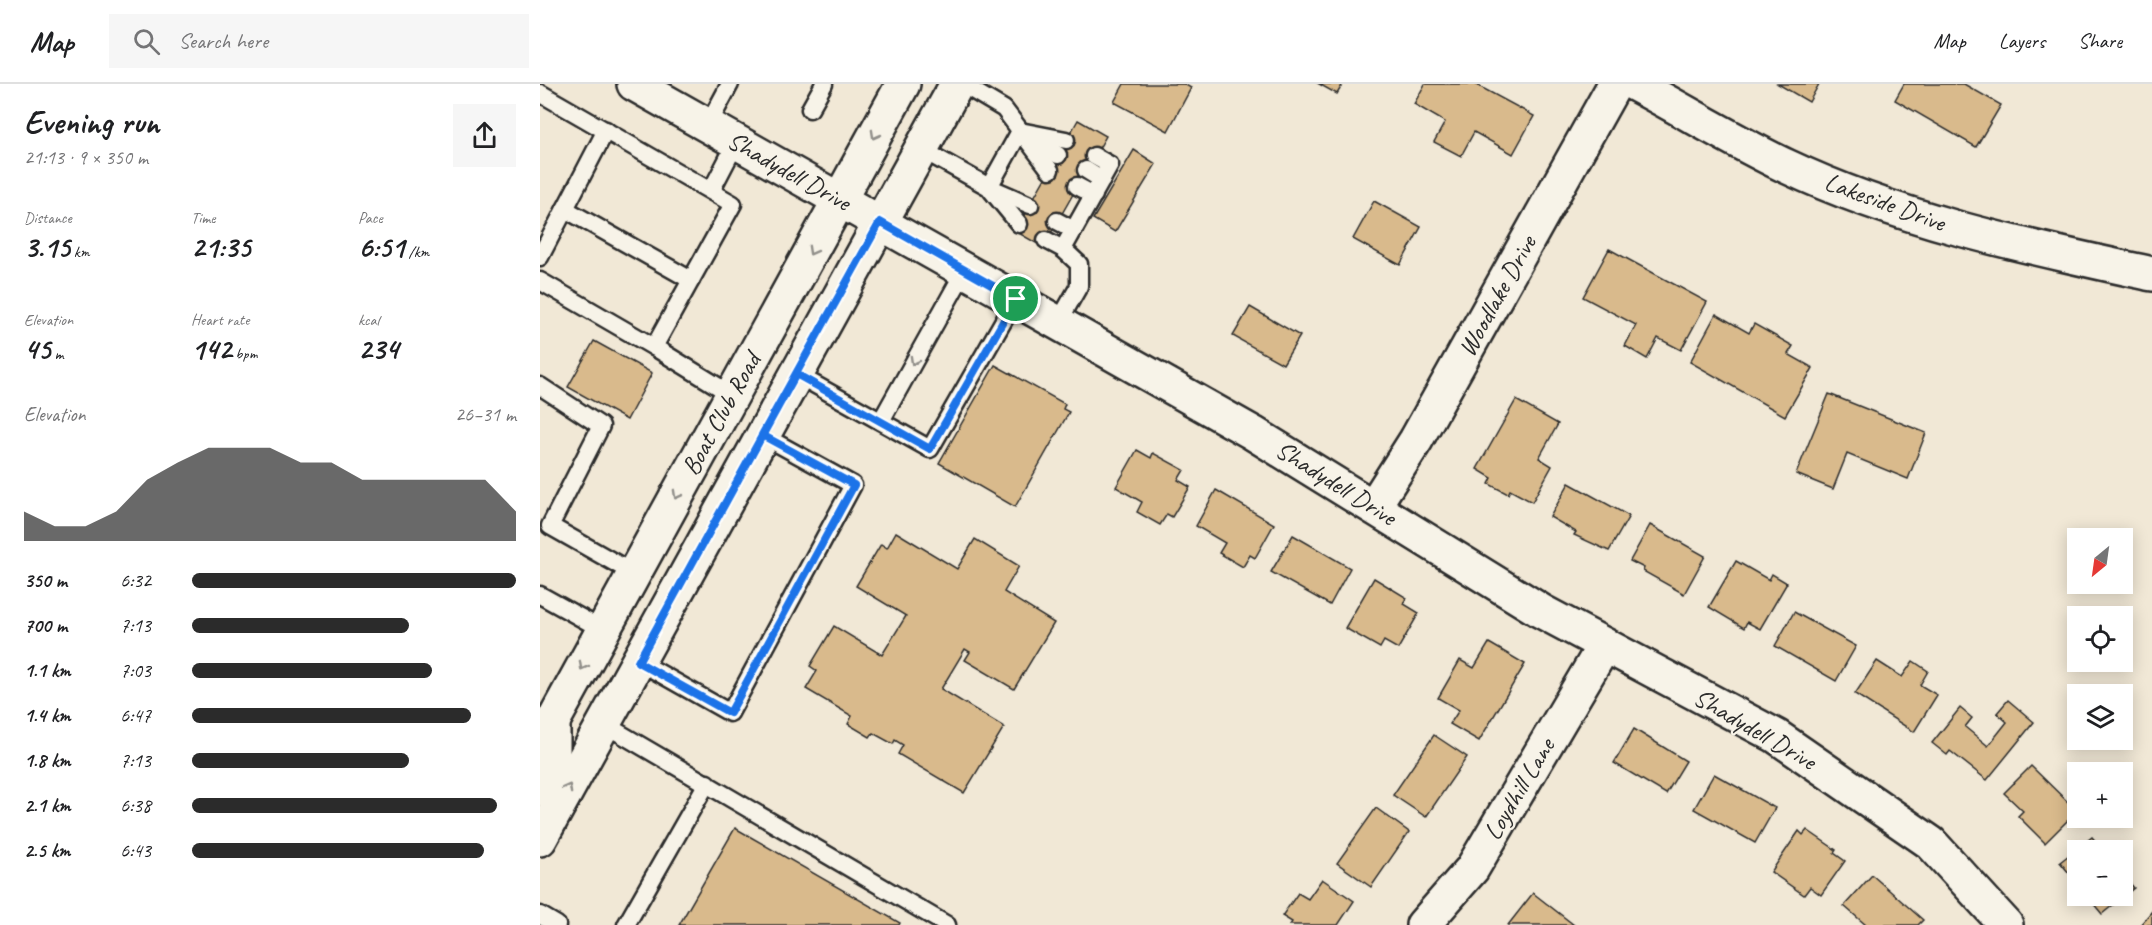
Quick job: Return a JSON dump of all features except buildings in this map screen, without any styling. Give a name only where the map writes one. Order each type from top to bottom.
[{"type":"street","name":"Shadydell Drive","points":[[634,84],[1254,433],[1541,611],[1776,736],[1931,843],[2006,925]]},
{"type":"street","name":"Boat Club Road","points":[[547,733],[903,84]]},
{"type":"street","name":"Boat Club Road","points":[[540,839],[957,84]]},
{"type":"street","name":"Woodlake Drive","points":[[1374,506],[1416,440],[1616,84]]},
{"type":"street","name":"Lakeside Drive","points":[[1634,84],[1787,167],[1899,211],[2006,243],[2152,272]]},
{"type":"street","name":"Loydhill Lane","points":[[1423,925],[1472,869],[1604,646]]},
{"type":"street","points":[[540,789],[553,766],[547,733]]},
{"type":"lane","points":[[708,125],[730,84]]},
{"type":"lane","points":[[810,110],[824,84]]},
{"type":"lane","points":[[962,84],[1004,109],[1020,131],[1058,155],[1020,131]]},
{"type":"lane","points":[[540,93],[733,204],[654,347]]},
{"type":"lane","points":[[540,257],[606,130]]},
{"type":"lane","points":[[988,187],[1020,131]]},
{"type":"lane","points":[[711,191],[736,141]]},
{"type":"lane","points":[[921,149],[988,187],[1030,205]]},
{"type":"lane","points":[[1063,249],[1110,165],[1090,163]]},
{"type":"lane","points":[[1077,186],[1098,187]]},
{"type":"lane","points":[[988,187],[1019,224]]},
{"type":"lane","points":[[565,209],[691,280]]},
{"type":"lane","points":[[1057,221],[1074,230]]},
{"type":"lane","points":[[1046,240],[1063,249],[1079,264],[1079,286],[1058,323]]},
{"type":"lane","points":[[881,421],[965,270]]},
{"type":"lane","points":[[540,281],[732,395]]},
{"type":"lane","points":[[796,374],[930,449],[1016,299]]},
{"type":"lane","points":[[540,386],[601,426],[545,528],[633,573]]},
{"type":"lane","points":[[638,662],[730,713],[854,485],[762,435]]},
{"type":"lane","points":[[540,595],[603,630]]},
{"type":"lane","points":[[604,723],[939,923]]},
{"type":"lane","points":[[626,925],[707,783]]},
{"type":"lane","points":[[540,915],[557,925]]},
{"type":"route","points":[[1016,299],[880,222],[762,435],[854,485],[730,713],[638,662],[796,374],[930,449],[1016,299]]}]
